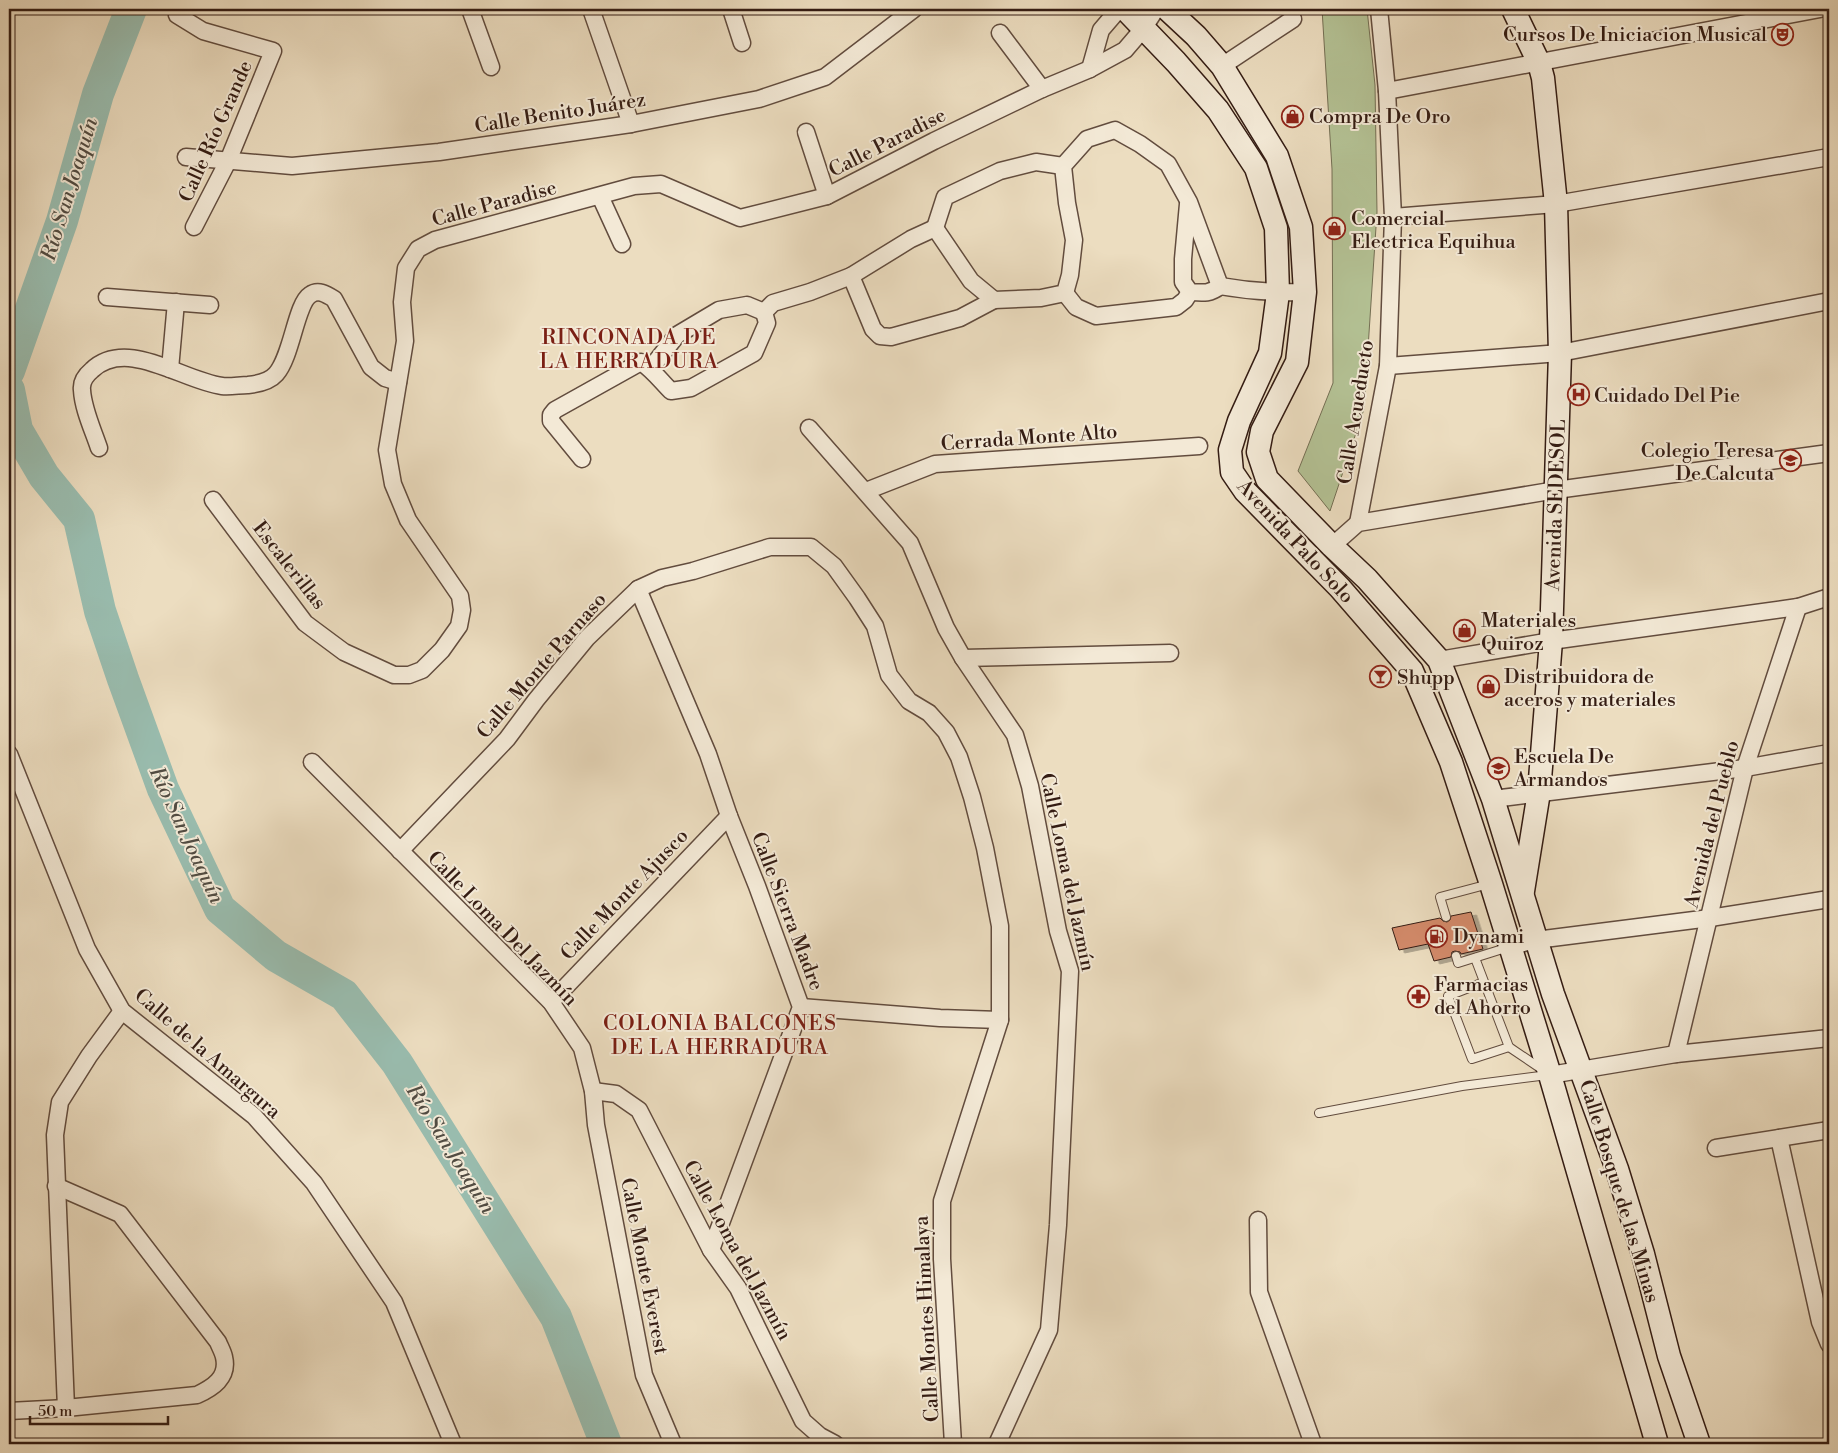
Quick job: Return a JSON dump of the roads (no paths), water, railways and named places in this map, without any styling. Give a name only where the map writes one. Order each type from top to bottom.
[{"type":"main road","name":"Avenida Palo Solo","points":[[1125,9],[1176,62],[1218,110],[1256,168],[1276,228],[1278,293],[1270,353],[1237,428],[1230,450],[1232,472],[1245,491],[1340,588],[1412,671],[1451,762],[1511,946]]},
{"type":"main road","name":"Avenida Palo Solo","points":[[1167,9],[1196,36],[1222,66],[1277,156],[1301,226],[1304,292],[1297,362],[1262,431],[1258,452],[1267,479],[1367,579],[1439,660],[1493,798],[1536,940]]},
{"type":"main road","name":"Avenida SEDESOL","points":[[1511,946],[1522,896],[1539,792],[1551,641],[1560,353],[1556,204],[1543,78],[1539,63],[1513,9]]},
{"type":"main road","name":"Calle Bosque de las Minas","points":[[1536,940],[1553,994],[1617,1168],[1643,1254],[1669,1356],[1699,1444]]},
{"type":"main road","name":"Calle Bosque de las Minas","points":[[1511,946],[1658,1444]]},
{"type":"street","points":[[470,9],[491,67]]},
{"type":"street","points":[[591,9],[631,124]]},
{"type":"street","points":[[731,9],[742,43]]},
{"type":"street","name":"Calle Benito Juárez","points":[[186,157],[292,166],[439,152],[631,124],[759,99],[825,77],[914,9]]},
{"type":"street","points":[[1090,69],[1101,30],[1120,9]]},
{"type":"street","name":"Calle Paradise","points":[[398,382],[404,341],[402,302],[406,268],[418,249],[435,240],[634,186],[661,184],[740,218],[827,196],[934,141],[1042,89],[1090,69],[1125,50],[1143,29],[1156,9]]},
{"type":"street","name":"Calle Acueducto","points":[[1358,523],[1388,366],[1393,217],[1387,91],[1379,9]]},
{"type":"street","points":[[1387,91],[1820,9]]},
{"type":"street","name":"Calle Río Grande","points":[[177,15],[203,31],[273,51],[228,161],[194,228]]},
{"type":"street","points":[[1222,66],[1293,19]]},
{"type":"street","points":[[1000,33],[1042,89]]},
{"type":"street","points":[[1065,292],[1070,275],[1074,240],[1063,166],[1087,139],[1115,130],[1140,144],[1168,164],[1188,202],[1220,286]]},
{"type":"street","points":[[806,132],[827,196]]},
{"type":"street","points":[[1393,217],[1556,204],[1829,157]]},
{"type":"street","points":[[764,312],[773,303],[810,292],[851,276],[911,238],[935,228],[945,197],[1000,170],[1036,162],[1063,166]]},
{"type":"street","points":[[600,196],[622,244]]},
{"type":"street","points":[[1188,202],[1182,259],[1183,282],[1190,292]]},
{"type":"street","points":[[935,228],[971,281],[994,300]]},
{"type":"street","points":[[851,276],[873,328],[880,336],[891,337],[960,318],[994,300],[1040,298],[1065,292]]},
{"type":"street","points":[[1190,292],[1212,292],[1220,286],[1278,293],[1304,292]]},
{"type":"street","points":[[99,448],[84,404],[82,388],[86,376],[95,367],[114,359],[136,358],[194,379],[222,386],[260,384],[274,376],[284,363],[300,311],[308,296],[316,292],[326,294],[334,299],[371,367],[384,378],[398,382]]},
{"type":"street","points":[[1065,292],[1076,307],[1096,316],[1176,307],[1185,300],[1190,292]]},
{"type":"street","points":[[108,297],[210,305]]},
{"type":"street","points":[[170,370],[176,302]]},
{"type":"street","points":[[1388,366],[1560,353],[1829,302]]},
{"type":"street","points":[[651,368],[677,336],[719,310],[747,305],[764,312]]},
{"type":"street","points":[[582,459],[551,421],[551,415],[555,410],[641,362],[651,368],[671,391],[691,388],[754,353],[767,324],[764,312]]},
{"type":"street","name":"Escalerillas","points":[[213,500],[305,623],[344,652],[394,675],[409,675],[422,670],[442,650],[458,626],[462,610],[460,596],[408,520],[393,484],[387,450],[398,382]]},
{"type":"street","name":"Calle Loma del Jazmín","points":[[809,428],[910,543],[946,628],[963,658],[1015,735],[1030,786],[1058,931],[1070,972],[1058,1225],[1049,1330],[997,1444]]},
{"type":"street","name":"Cerrada Monte Alto","points":[[866,491],[935,464],[1199,446]]},
{"type":"street","points":[[1332,546],[1358,523],[1556,490],[1829,453]]},
{"type":"street","name":"Calle Monte Parnaso","points":[[400,851],[507,739],[587,638],[638,589],[662,578],[693,571],[770,548],[811,547],[834,566],[875,626],[889,675],[908,701],[928,714],[946,732],[959,757],[972,797],[985,848],[1000,926],[1000,1020]]},
{"type":"street","name":"Calle Sierra Madre","points":[[638,589],[708,754],[729,816],[757,886],[801,1007],[711,1250]]},
{"type":"street","points":[[1439,660],[1551,641],[1798,607],[1829,597]]},
{"type":"street","name":"Avenida del Pueblo","points":[[1676,1054],[1745,768],[1798,607]]},
{"type":"street","points":[[963,658],[1170,653]]},
{"type":"street","points":[[1493,798],[1745,768],[1829,753]]},
{"type":"street","name":"Calle de la Amargura","points":[[9,754],[87,949],[122,1010],[254,1116],[314,1183],[394,1302],[453,1444]]},
{"type":"street","name":"Calle Loma Del Jazmín","points":[[312,762],[551,1002],[582,1048],[593,1091]]},
{"type":"street","name":"Calle Monte Ajusco","points":[[551,1002],[729,816]]},
{"type":"street","points":[[1511,946],[1536,940],[1710,918],[1829,899]]},
{"type":"street","points":[[801,1007],[940,1018],[1000,1020]]},
{"type":"street","points":[[66,1408],[55,1135],[60,1102],[89,1056],[122,1010]]},
{"type":"street","name":"Calle Montes Himalaya","points":[[953,1444],[942,1259],[942,1201],[1000,1020]]},
{"type":"street","points":[[1550,1075],[1676,1054],[1829,1038]]},
{"type":"street","name":"Calle Loma del Jazmín","points":[[593,1091],[616,1094],[639,1110],[711,1250],[738,1288],[804,1421],[820,1436],[835,1444]]},
{"type":"street","name":"Calle Monte Everest","points":[[593,1091],[596,1125],[644,1375],[673,1444]]},
{"type":"street","points":[[1716,1148],[1829,1130]]},
{"type":"street","points":[[1779,1138],[1820,1322],[1829,1344]]},
{"type":"street","points":[[9,1411],[66,1408],[197,1395],[212,1388],[223,1376],[225,1358],[218,1342],[120,1214],[56,1186]]},
{"type":"street","points":[[1258,1220],[1259,1292],[1313,1444]]},
{"type":"lane","points":[[1446,917],[1440,897],[1491,884]]},
{"type":"lane","points":[[1456,956],[1458,963],[1511,946]]},
{"type":"lane","points":[[1475,958],[1509,1047],[1550,1075]]},
{"type":"lane","points":[[1484,982],[1448,996],[1472,1058],[1509,1047]]},
{"type":"lane","points":[[1319,1113],[1462,1086],[1550,1075]]},
{"type":"waterway","name":"Río San Joaquín","points":[[9,371],[62,221],[98,94],[131,9]]},
{"type":"waterway","name":"Río San Joaquín","points":[[9,390],[17,430],[44,476],[79,519],[100,611],[123,679],[163,789],[220,909],[276,956],[344,995],[397,1063],[556,1317],[606,1444]]},
{"type":"place","name":"Cursos De Iniciacion Musical","points":[[1783,34]]},
{"type":"place","name":"Compra De Oro","points":[[1293,116]]},
{"type":"place","name":"Comercial Electrica Equihua","points":[[1335,229]]},
{"type":"place","name":"Cuidado Del Pie","points":[[1578,395]]},
{"type":"place","name":"Colegio Teresa De Calcuta","points":[[1790,461]]},
{"type":"place","name":"Materiales Quiroz","points":[[1465,631]]},
{"type":"place","name":"Shupp","points":[[1381,677]]},
{"type":"place","name":"Distribuidora de aceros y materiales","points":[[1488,687]]},
{"type":"place","name":"Escuela De Armandos","points":[[1498,768]]},
{"type":"place","name":"Dynami","points":[[1437,936]]},
{"type":"place","name":"Farmacias del Ahorro","points":[[1418,996]]},
{"type":"district","name":"RINCONADA DE LA HERRADURA","points":[[629,349]]},
{"type":"district","name":"COLONIA BALCONES DE LA HERRADURA","points":[[720,1035]]}]
